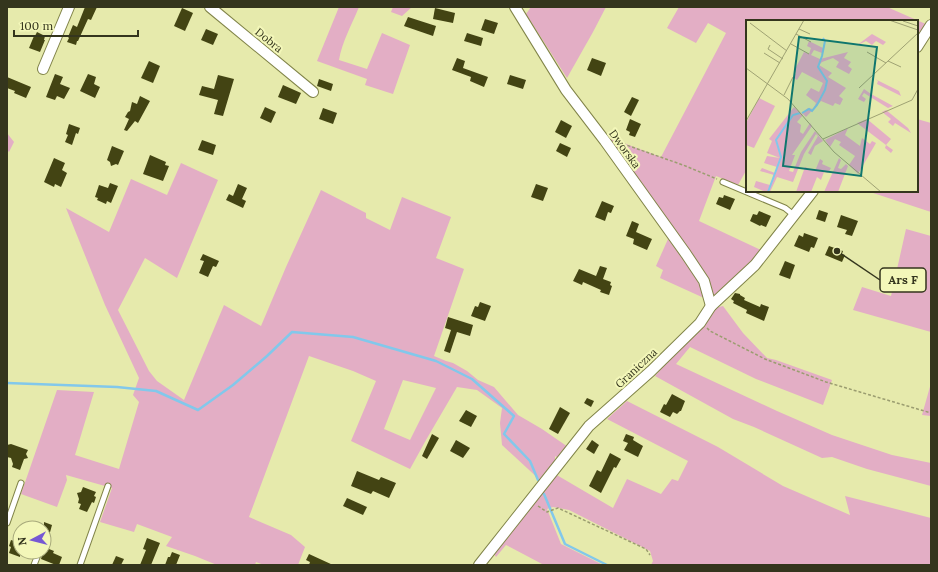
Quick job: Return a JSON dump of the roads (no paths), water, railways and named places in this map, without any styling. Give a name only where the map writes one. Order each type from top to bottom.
[{"type":"street","points":[[43,69],[69,7]]},
{"type":"street","name":"Dobra","points":[[210,7],[313,92]]},
{"type":"street","name":"Dworska","points":[[515,7],[566,90],[686,254],[704,281],[711,306]]},
{"type":"street","points":[[918,46],[931,25]]},
{"type":"street","name":"Graniczna","points":[[479,565],[589,426],[651,371],[701,321],[711,306],[755,265],[795,216],[812,192]]},
{"type":"lane","points":[[722,182],[746,192]]},
{"type":"lane","points":[[746,192],[785,208],[795,216]]},
{"type":"lane","points":[[7,523],[21,483]]},
{"type":"lane","points":[[80,565],[108,486]]},
{"type":"waterway","points":[[7,383],[117,387],[156,391],[198,410],[233,385],[292,332],[353,337],[436,361],[472,379],[514,416],[504,434],[530,461],[538,480]]},
{"type":"waterway","points":[[544,494],[565,544],[607,565]]},
{"type":"place","name":"Ars F","points":[[837,251]]}]
